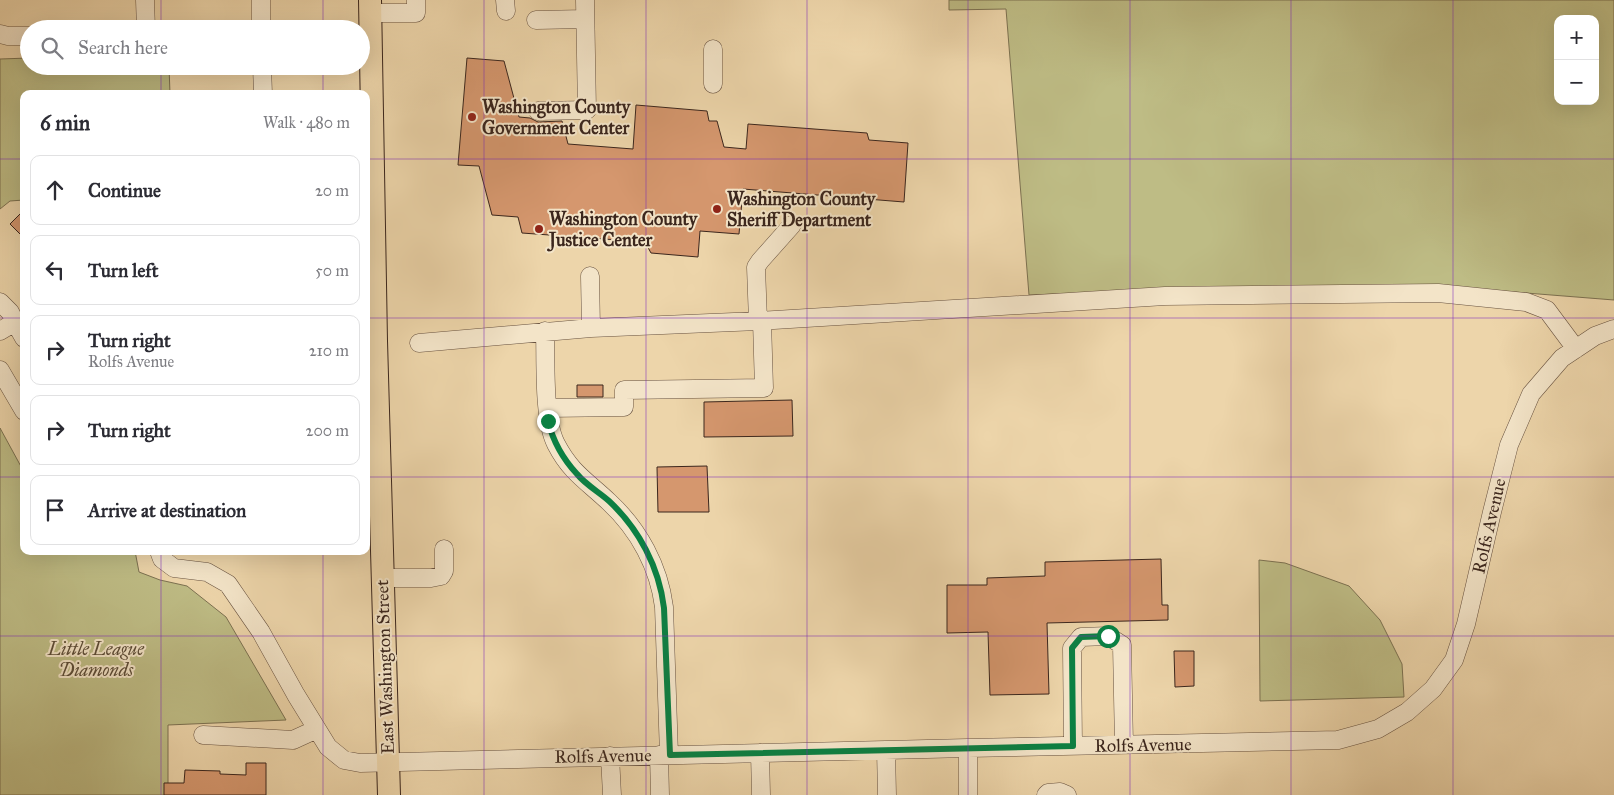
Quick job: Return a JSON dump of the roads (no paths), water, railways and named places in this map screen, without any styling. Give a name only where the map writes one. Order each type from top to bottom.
[{"type":"main road","name":"East Washington Street","points":[[370,7],[370,20]]},
{"type":"main road","name":"East Washington Street","points":[[369,90],[370,75]]},
{"type":"main road","name":"East Washington Street","points":[[370,256],[389,795]]},
{"type":"street","points":[[145,0],[146,20]]},
{"type":"street","points":[[261,0],[261,20]]},
{"type":"street","points":[[370,7],[416,13],[416,0]]},
{"type":"street","points":[[536,20],[585,8],[587,110],[538,111]]},
{"type":"street","points":[[0,34],[20,36]]},
{"type":"street","points":[[713,49],[713,84]]},
{"type":"street","points":[[262,75],[262,90]]},
{"type":"street","points":[[548,408],[624,407],[624,390],[764,388],[756,267],[792,225]]},
{"type":"street","points":[[590,276],[590,328]]},
{"type":"street","points":[[419,343],[590,328],[760,321],[1165,296],[1438,293],[1526,302],[1547,310],[1576,349]]},
{"type":"street","points":[[0,302],[10,312],[8,327],[20,335]]},
{"type":"street","name":"Rolfs Avenue","points":[[161,555],[168,565],[174,568],[207,572],[228,584],[234,590],[261,632],[328,747],[344,760],[360,763],[1338,740],[1378,729],[1407,712],[1433,689],[1454,660],[1466,624],[1509,445],[1531,394],[1562,358],[1595,336],[1614,329]]},
{"type":"street","points":[[545,331],[548,421],[555,442],[577,475],[610,502],[632,527],[648,552],[656,570],[662,592],[664,608],[664,755],[660,795]]},
{"type":"street","points":[[0,370],[20,404]]},
{"type":"street","points":[[382,578],[431,578],[441,576],[444,571],[444,550]]},
{"type":"street","points":[[1073,746],[1072,648],[1081,637],[1108,636],[1122,645],[1124,745]]},
{"type":"street","points":[[203,736],[293,740],[317,729]]},
{"type":"street","points":[[968,748],[968,795]]},
{"type":"street","points":[[886,750],[887,795]]},
{"type":"street","points":[[760,753],[761,795]]},
{"type":"street","points":[[610,756],[612,795]]},
{"type":"street","points":[[1046,795],[1048,793],[1060,792],[1067,795]]},
{"type":"place","name":"Washington County Government Center","points":[[472,117]]},
{"type":"place","name":"Washington County Sheriff Department","points":[[717,209]]},
{"type":"place","name":"Washington County Justice Center","points":[[539,229]]},
{"type":"park label","name":"Little League Diamonds","points":[[96,660]]}]
